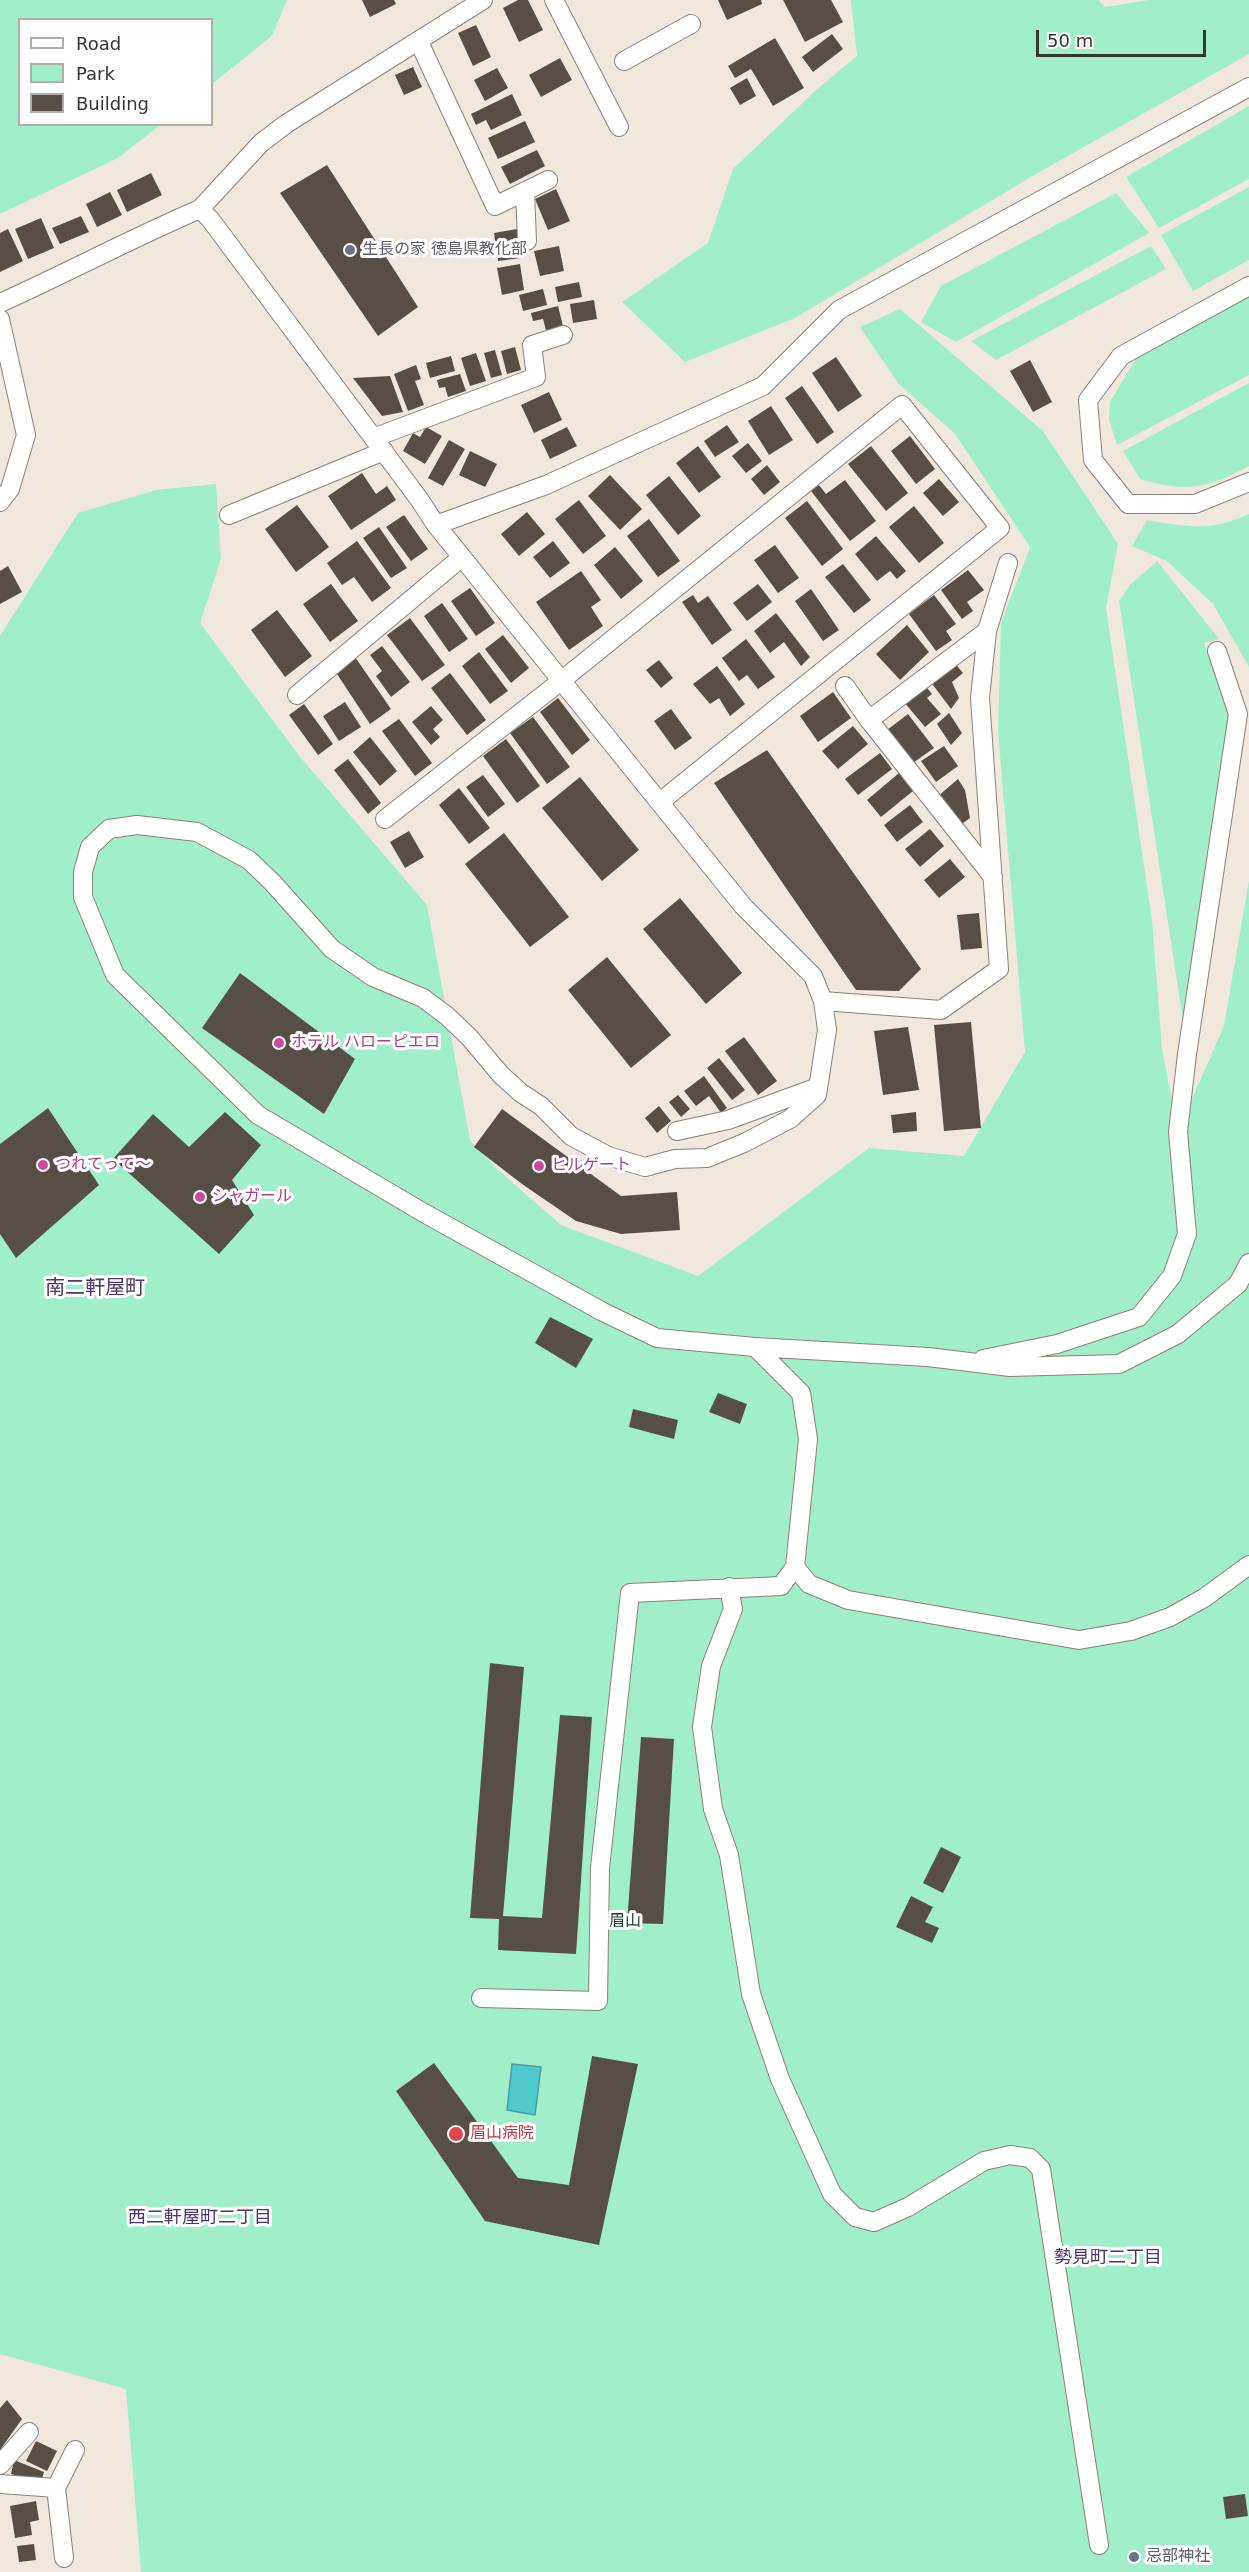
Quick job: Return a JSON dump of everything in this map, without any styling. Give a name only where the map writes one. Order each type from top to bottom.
[{"type":"street","points":[[0,303],[102,255],[136,236],[200,209],[261,143],[286,124],[483,0]]},
{"type":"street","points":[[554,0],[619,126]]},
{"type":"street","points":[[624,61],[691,24]]},
{"type":"street","points":[[419,42],[495,206],[548,180]]},
{"type":"street","points":[[436,525],[546,485],[764,386],[839,310],[1249,87]]},
{"type":"street","points":[[525,191],[527,241]]},
{"type":"street","points":[[200,209],[210,219],[379,445],[436,525],[743,906],[813,976],[823,1001],[827,1030],[817,1095],[790,1119],[744,1143],[707,1158],[675,1159],[645,1167],[608,1156],[571,1136],[541,1106],[521,1093],[501,1075],[470,1038],[447,1016],[423,998],[373,978],[332,949],[272,882],[249,861],[197,832],[137,825],[109,829],[90,847],[83,872],[83,897],[115,975],[258,1115],[434,1218],[603,1312],[657,1338],[755,1347],[885,1354],[1010,1367],[1119,1364],[1178,1334],[1238,1284],[1249,1263]]},
{"type":"street","points":[[1249,286],[1121,356],[1088,400],[1093,460],[1128,504],[1195,504],[1249,482]]},
{"type":"street","points":[[0,319],[26,435],[10,489],[0,502]]},
{"type":"street","points":[[230,515],[379,445],[536,377],[532,345],[563,335]]},
{"type":"street","points":[[385,819],[561,681],[902,405],[1000,528],[660,802]]},
{"type":"street","points":[[297,695],[462,557]]},
{"type":"street","points":[[823,1001],[941,1010],[999,969],[980,698],[987,631],[1008,562]]},
{"type":"street","points":[[869,720],[987,631]]},
{"type":"street","points":[[969,1362],[1057,1344],[1139,1317],[1172,1276],[1187,1234],[1178,1132],[1187,1054],[1238,714],[1217,651]]},
{"type":"street","points":[[845,686],[869,720],[993,877]]},
{"type":"street","points":[[677,1131],[728,1120],[818,1088]]},
{"type":"street","points":[[481,1998],[598,2001],[600,1868],[630,1593],[781,1586],[795,1568],[808,1439],[801,1393],[755,1347]]},
{"type":"street","points":[[795,1568],[809,1584],[848,1600],[1079,1640],[1131,1630],[1170,1617],[1204,1598],[1249,1565]]},
{"type":"street","points":[[729,1587],[733,1609],[711,1666],[702,1727],[713,1809],[729,1855],[751,1994],[780,2079],[832,2194],[855,2217],[874,2222],[908,2207],[984,2162],[1010,2155],[1030,2158],[1041,2169],[1099,2545]]},
{"type":"street","points":[[0,2465],[29,2432]]},
{"type":"street","points":[[64,2558],[56,2488],[75,2450]]},
{"type":"street","points":[[0,2484],[56,2488]]},
{"type":"green space","points":[[0,0],[287,0],[272,36],[213,83],[213,18],[18,18],[18,126],[159,126],[118,158],[0,214]]},
{"type":"green space","points":[[851,0],[1098,0],[1105,7],[1149,0],[1249,0],[1249,54],[1036,174],[795,318],[685,362],[622,302],[708,243],[733,169],[815,91],[857,56]]},
{"type":"green space","points":[[1249,106],[1249,179],[1159,228],[1126,177]]},
{"type":"green space","points":[[1249,187],[1249,260],[1193,291],[1161,235]]},
{"type":"green space","points":[[1116,193],[1149,233],[956,342],[921,322],[941,286]]},
{"type":"green space","points":[[1151,246],[1166,269],[996,360],[971,341]]},
{"type":"green space","points":[[1249,296],[1249,375],[1117,445],[1109,420],[1110,402],[1137,357]]},
{"type":"green space","name":"眉山","points":[[900,309],[1043,431],[1118,544],[1106,608],[1152,920],[1162,1049],[1178,1131],[1224,1026],[1249,880],[1249,2572],[141,2572],[126,2389],[0,2354],[0,636],[78,513],[156,490],[216,484],[221,559],[200,623],[301,758],[427,905],[470,1140],[497,1169],[561,1225],[698,1276],[869,1148],[964,1156],[1025,1052],[998,731],[1001,623],[1030,547],[955,434],[898,383],[860,327]]},
{"type":"green space","points":[[1249,383],[1249,466],[1220,480],[1196,486],[1171,486],[1140,479],[1123,451]]},
{"type":"green space","points":[[1249,514],[1249,667],[1213,604],[1167,561],[1132,546],[1147,520],[1175,525],[1210,526]]},
{"type":"green space","points":[[1157,561],[1219,639],[1204,643],[1229,718],[1183,1021],[1119,601],[1130,585]]},
{"type":"water","points":[[512,2064],[541,2067],[535,2115],[507,2110]]},
{"type":"building","points":[[362,0],[394,0],[396,4],[370,17]]},
{"type":"building","points":[[518,0],[528,0],[543,30],[519,42],[503,8]]},
{"type":"building","points":[[718,0],[761,0],[762,4],[727,20]]},
{"type":"building","points":[[783,0],[831,0],[843,22],[805,42]]},
{"type":"building","points":[[476,25],[491,57],[473,66],[458,33]]},
{"type":"building","points":[[832,34],[843,49],[813,72],[802,57]]},
{"type":"building","points":[[775,38],[804,88],[773,106],[751,69],[735,78],[728,66]]},
{"type":"building","points":[[560,58],[572,80],[541,97],[529,75]]},
{"type":"building","points":[[413,67],[422,87],[404,95],[395,75]]},
{"type":"building","points":[[497,68],[508,88],[485,101],[474,80]]},
{"type":"building","points":[[747,78],[756,96],[740,105],[730,88]]},
{"type":"building","points":[[512,94],[522,115],[491,130],[486,120],[476,125],[471,114]]},
{"type":"building","points":[[525,121],[535,142],[498,159],[488,138]]},
{"type":"building","points":[[537,150],[545,166],[510,184],[501,167]]},
{"type":"building","name":"生長の家 徳島県教化部","points":[[327,165],[418,307],[378,336],[280,193]]},
{"type":"building","points":[[151,173],[162,195],[127,212],[117,190]]},
{"type":"building","points":[[556,189],[570,221],[548,230],[535,199]]},
{"type":"building","points":[[110,192],[122,215],[97,227],[86,204]]},
{"type":"building","points":[[81,216],[89,232],[60,244],[52,228]]},
{"type":"building","points":[[41,218],[54,248],[28,259],[15,229]]},
{"type":"building","points":[[8,229],[23,261],[0,272],[0,233]]},
{"type":"building","points":[[517,229],[521,258],[498,261],[494,233]]},
{"type":"building","points":[[559,246],[564,271],[540,276],[534,251]]},
{"type":"building","points":[[520,264],[524,290],[502,295],[497,268]]},
{"type":"building","points":[[579,282],[582,297],[558,302],[555,287]]},
{"type":"building","points":[[543,289],[547,305],[523,311],[519,295]]},
{"type":"building","points":[[594,300],[597,319],[573,323],[570,304]]},
{"type":"building","points":[[558,306],[563,326],[546,330],[543,319],[533,321],[531,313]]},
{"type":"building","points":[[515,347],[521,370],[507,374],[501,351]]},
{"type":"building","points":[[495,350],[502,375],[491,378],[484,353]]},
{"type":"building","points":[[476,353],[486,381],[470,386],[461,358]]},
{"type":"building","points":[[451,356],[455,371],[430,378],[426,363]]},
{"type":"building","points":[[836,357],[862,396],[838,412],[812,373]]},
{"type":"building","points":[[1030,360],[1052,402],[1033,412],[1010,371]]},
{"type":"building","points":[[416,365],[421,379],[415,381],[424,405],[408,411],[394,374]]},
{"type":"building","points":[[460,374],[466,391],[448,397],[445,387],[439,388],[437,380]]},
{"type":"building","points":[[390,376],[403,412],[382,416],[353,378]]},
{"type":"building","points":[[802,386],[834,432],[817,444],[785,398]]},
{"type":"building","points":[[549,392],[562,420],[534,433],[521,405]]},
{"type":"building","points":[[771,406],[793,440],[769,455],[748,421]]},
{"type":"building","points":[[727,425],[739,442],[715,457],[704,441]]},
{"type":"building","points":[[426,427],[442,436],[425,464],[403,451],[413,433],[420,437]]},
{"type":"building","points":[[567,427],[577,446],[550,459],[541,440]]},
{"type":"building","points":[[910,436],[935,469],[916,484],[891,451]]},
{"type":"building","points":[[449,440],[465,449],[443,486],[428,478]]},
{"type":"building","points":[[748,443],[762,461],[746,473],[732,456]]},
{"type":"building","points":[[698,446],[721,477],[699,493],[676,463]]},
{"type":"building","points":[[871,446],[908,493],[886,511],[848,464]]},
{"type":"building","points":[[470,451],[497,464],[485,487],[459,475]]},
{"type":"building","points":[[767,465],[780,482],[764,495],[751,479]]},
{"type":"building","points":[[362,473],[376,494],[387,486],[396,500],[351,530],[328,496]]},
{"type":"building","points":[[610,475],[642,509],[620,530],[588,496]]},
{"type":"building","points":[[669,476],[701,516],[678,535],[646,495]]},
{"type":"building","points":[[939,479],[959,502],[943,516],[923,493]]},
{"type":"building","points":[[845,480],[876,521],[850,541],[811,491],[819,485],[826,494]]},
{"type":"building","points":[[579,500],[606,536],[583,554],[555,519]]},
{"type":"building","points":[[807,501],[843,549],[822,566],[785,518]]},
{"type":"building","points":[[297,505],[329,547],[296,572],[265,529]]},
{"type":"building","points":[[914,506],[944,543],[919,563],[889,527]]},
{"type":"building","points":[[527,512],[545,534],[519,556],[501,534]]},
{"type":"building","points":[[404,515],[428,549],[411,561],[386,527]]},
{"type":"building","points":[[649,519],[680,561],[658,577],[627,536]]},
{"type":"building","points":[[379,527],[407,568],[391,578],[363,538]]},
{"type":"building","points":[[876,536],[906,571],[897,579],[890,571],[877,581],[855,554]]},
{"type":"building","points":[[357,541],[391,588],[372,602],[354,577],[342,585],[327,563]]},
{"type":"building","points":[[553,541],[570,563],[550,578],[533,557]]},
{"type":"building","points":[[775,545],[799,578],[778,593],[754,560]]},
{"type":"building","points":[[615,547],[643,581],[621,599],[594,565]]},
{"type":"building","points":[[843,564],[871,600],[854,613],[825,577]]},
{"type":"building","points":[[8,566],[22,592],[0,604],[0,571]]},
{"type":"building","points":[[968,570],[984,590],[967,602],[973,611],[962,619],[941,590]]},
{"type":"building","points":[[581,571],[601,600],[591,607],[603,626],[569,650],[536,602]]},
{"type":"building","points":[[331,584],[358,621],[330,642],[303,604]]},
{"type":"building","points":[[758,584],[772,602],[747,621],[733,603]]},
{"type":"building","points":[[470,588],[495,623],[476,636],[451,601]]},
{"type":"building","points":[[811,589],[839,630],[823,641],[795,601]]},
{"type":"building","points":[[693,595],[698,603],[708,596],[732,630],[712,645],[682,602]]},
{"type":"building","points":[[934,595],[956,624],[946,631],[952,640],[936,651],[909,614]]},
{"type":"building","points":[[442,603],[468,639],[449,652],[424,616]]},
{"type":"building","points":[[277,610],[312,656],[285,677],[251,630]]},
{"type":"building","points":[[776,613],[810,657],[801,666],[784,642],[770,653],[754,631]]},
{"type":"building","points":[[410,618],[445,665],[422,681],[387,635]]},
{"type":"building","points":[[907,625],[929,652],[900,680],[876,654]]},
{"type":"building","points":[[503,635],[529,668],[511,683],[485,649]]},
{"type":"building","points":[[746,639],[775,677],[758,689],[747,675],[739,681],[722,658]]},
{"type":"building","points":[[382,646],[410,682],[391,697],[376,676],[382,671],[370,655]]},
{"type":"building","points":[[479,652],[508,691],[490,704],[462,666]]},
{"type":"building","points":[[355,657],[391,709],[370,724],[335,671]]},
{"type":"building","points":[[659,660],[673,678],[661,688],[646,670]]},
{"type":"building","points":[[953,661],[963,673],[952,682],[959,698],[951,709],[930,681]]},
{"type":"building","points":[[717,666],[745,704],[730,716],[719,698],[710,704],[693,684]]},
{"type":"building","points":[[450,673],[486,720],[467,735],[431,688]]},
{"type":"building","points":[[924,684],[932,694],[927,698],[941,714],[925,727],[904,702]]},
{"type":"building","points":[[833,692],[851,718],[818,742],[800,716]]},
{"type":"building","points":[[558,698],[590,740],[572,755],[540,712]]},
{"type":"building","points":[[345,702],[361,727],[339,741],[323,716]]},
{"type":"building","points":[[304,704],[333,744],[318,755],[289,715]]},
{"type":"building","points":[[431,706],[443,720],[433,729],[440,737],[431,745],[412,722]]},
{"type":"building","points":[[671,709],[692,738],[675,750],[654,721]]},
{"type":"building","points":[[949,713],[962,733],[951,745],[937,724]]},
{"type":"building","points":[[908,714],[934,748],[913,763],[887,730]]},
{"type":"building","points":[[533,717],[570,767],[547,784],[510,733]]},
{"type":"building","points":[[399,719],[432,763],[415,776],[382,731]]},
{"type":"building","points":[[853,726],[868,744],[838,769],[822,751]]},
{"type":"building","points":[[370,737],[397,771],[380,786],[353,752]]},
{"type":"building","points":[[506,739],[540,786],[517,803],[483,756]]},
{"type":"building","points":[[944,746],[958,766],[936,782],[921,761]]},
{"type":"building","points":[[767,750],[921,969],[899,991],[856,990],[714,783]]},
{"type":"building","points":[[880,753],[892,769],[858,795],[845,779]]},
{"type":"building","points":[[348,759],[381,803],[368,814],[334,770]]},
{"type":"building","points":[[899,773],[913,791],[881,817],[867,800]]},
{"type":"building","points":[[483,775],[505,804],[488,817],[466,787]]},
{"type":"building","points":[[580,777],[639,850],[602,881],[542,808]]},
{"type":"building","points":[[958,779],[965,790],[970,818],[959,826],[937,797]]},
{"type":"building","points":[[459,788],[490,828],[469,844],[439,805]]},
{"type":"building","points":[[910,805],[923,822],[897,842],[884,825]]},
{"type":"building","points":[[930,829],[944,846],[920,867],[905,849]]},
{"type":"building","points":[[409,831],[424,857],[405,868],[390,842]]},
{"type":"building","points":[[504,833],[569,917],[530,947],[465,864]]},
{"type":"building","points":[[950,859],[965,877],[939,898],[924,880]]},
{"type":"building","points":[[680,898],[742,973],[706,1004],[643,929]]},
{"type":"building","points":[[979,913],[982,948],[961,950],[957,915]]},
{"type":"building","points":[[607,957],[671,1035],[631,1068],[568,990]]},
{"type":"building","name":"ホテル ハローピエロ","points":[[240,973],[355,1059],[324,1114],[202,1028]]},
{"type":"building","points":[[971,1022],[981,1128],[944,1131],[934,1025]]},
{"type":"building","points":[[908,1027],[919,1090],[883,1095],[874,1031]]},
{"type":"building","points":[[744,1037],[777,1081],[758,1095],[725,1051]]},
{"type":"building","points":[[719,1058],[745,1090],[732,1100],[707,1068]]},
{"type":"building","points":[[704,1076],[727,1108],[721,1113],[709,1096],[696,1106],[684,1091]]},
{"type":"building","points":[[678,1095],[690,1109],[681,1117],[669,1102]]},
{"type":"building","points":[[659,1106],[671,1121],[657,1133],[645,1118]]},
{"type":"building","name":"つれてって～","points":[[48,1108],[99,1185],[16,1258],[0,1234],[0,1144]]},
{"type":"building","name":"ヒルゲート","points":[[502,1109],[621,1196],[677,1192],[680,1230],[621,1234],[576,1221],[474,1147]]},
{"type":"building","name":"シャガール","points":[[225,1112],[261,1145],[232,1180],[254,1215],[219,1254],[113,1159],[153,1114],[189,1147]]},
{"type":"building","points":[[916,1112],[917,1131],[893,1133],[891,1115]]},
{"type":"building","points":[[550,1317],[593,1339],[576,1368],[535,1343]]},
{"type":"building","points":[[718,1393],[747,1404],[740,1424],[709,1412]]},
{"type":"building","points":[[633,1409],[678,1420],[674,1439],[629,1427]]},
{"type":"building","points":[[490,1663],[524,1667],[503,1916],[542,1918],[560,1715],[592,1717],[576,1954],[498,1950],[499,1919],[470,1918]]},
{"type":"building","points":[[641,1737],[674,1739],[663,1924],[627,1923]]},
{"type":"building","points":[[941,1847],[961,1857],[943,1893],[923,1883]]},
{"type":"building","points":[[911,1896],[933,1907],[925,1922],[939,1928],[932,1943],[896,1927]]},
{"type":"building","name":"眉山病院","points":[[592,2056],[638,2064],[599,2245],[485,2221],[396,2091],[434,2063],[518,2178],[569,2185]]},
{"type":"building","points":[[7,2400],[22,2419],[0,2450],[0,2408]]},
{"type":"building","points":[[36,2441],[57,2451],[47,2471],[26,2461]]},
{"type":"building","points":[[14,2460],[44,2472],[41,2482],[11,2474]]},
{"type":"building","points":[[1245,2494],[1248,2516],[1226,2519],[1223,2497]]},
{"type":"building","points":[[36,2501],[39,2520],[30,2522],[32,2535],[15,2538],[10,2506]]},
{"type":"building","points":[[34,2544],[36,2560],[19,2562],[17,2546]]},
{"type":"place","name":"生長の家 徳島県教化部","points":[[350,250]]},
{"type":"place","name":"ホテル ハローピエロ","points":[[279,1043]]},
{"type":"place","name":"つれてって～","points":[[43,1165]]},
{"type":"place","name":"ヒルゲート","points":[[539,1166]]},
{"type":"place","name":"シャガール","points":[[200,1197]]},
{"type":"place","name":"眉山病院","points":[[456,2134]]},
{"type":"place","name":"忌部神社","points":[[1134,2557]]},
{"type":"district","name":"南二軒屋町","points":[[95,1289]]},
{"type":"district","name":"西二軒屋町二丁目","points":[[200,2218]]},
{"type":"district","name":"勢見町二丁目","points":[[1108,2258]]}]
